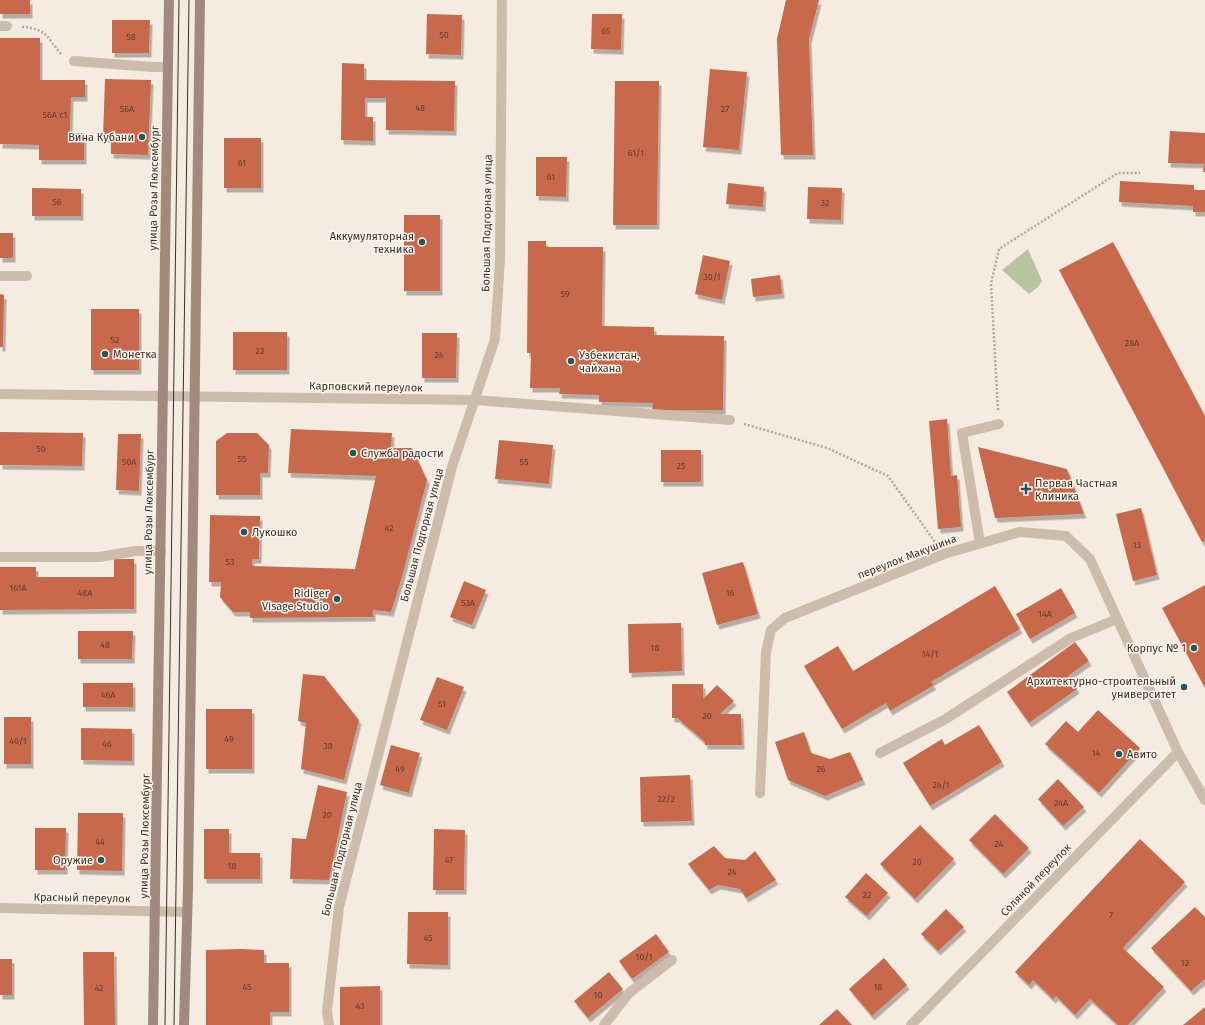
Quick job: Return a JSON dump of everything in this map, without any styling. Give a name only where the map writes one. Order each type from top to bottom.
[{"type":"main road","name":"улица Розы Люксембург","points":[[153,1025],[156,911],[169,0]]},
{"type":"main road","points":[[184,1025],[187,912],[200,0]]},
{"type":"street","name":"Большая Подгорная улица","points":[[329,1025],[327,1011],[338,906],[452,467],[495,339],[500,259],[502,0]]},
{"type":"street","points":[[74,61],[168,67]]},
{"type":"street","points":[[0,276],[27,276]]},
{"type":"street","name":"Карповский переулок","points":[[0,394],[475,400],[730,420]]},
{"type":"street","points":[[980,543],[962,432],[999,424]]},
{"type":"street","name":"переулок Макушина","points":[[760,793],[766,652],[771,630],[784,618],[944,554],[1020,532],[1066,536],[1090,559],[1178,752],[1205,800]]},
{"type":"street","points":[[0,557],[99,557],[135,551],[161,551]]},
{"type":"street","points":[[880,753],[944,720],[1071,638],[1117,619]]},
{"type":"street","name":"Соляной переулок","points":[[911,1025],[1178,752]]},
{"type":"street","name":"Красный переулок","points":[[0,908],[187,912]]},
{"type":"street","points":[[604,1025],[629,993],[672,960]]},
{"type":"path","points":[[4,26],[32,27],[47,34],[60,54],[74,61]]},
{"type":"path","points":[[999,424],[991,284],[999,249],[1118,173],[1140,173]]},
{"type":"path","points":[[730,420],[827,448],[888,476],[944,554]]},
{"type":"green space","points":[[1028,249],[1042,281],[1038,287],[1029,294],[1002,270]]},
{"type":"building","points":[[0,0],[30,0],[30,14],[0,14]]},
{"type":"building","points":[[786,0],[819,0],[809,39],[813,155],[781,155],[777,39]]},
{"type":"building","points":[[427,14],[462,15],[461,55],[426,54]]},
{"type":"building","points":[[592,14],[622,14],[621,50],[591,49]]},
{"type":"building","points":[[112,20],[150,20],[149,53],[112,53]]},
{"type":"building","points":[[0,38],[40,38],[40,80],[85,80],[85,97],[71,97],[70,133],[84,133],[84,160],[39,160],[39,145],[0,144]]},
{"type":"building","points":[[342,63],[364,64],[364,80],[455,81],[454,131],[386,130],[386,98],[365,98],[365,117],[373,117],[373,141],[341,140]]},
{"type":"building","points":[[710,69],[747,72],[739,150],[703,147]]},
{"type":"building","points":[[105,79],[151,80],[148,155],[111,154],[111,138],[103,138]]},
{"type":"building","points":[[615,81],[659,81],[657,225],[613,225]]},
{"type":"building","points":[[1170,131],[1205,133],[1205,172],[1203,172],[1204,164],[1168,163]]},
{"type":"building","points":[[224,138],[261,138],[261,188],[224,188]]},
{"type":"building","points":[[536,157],[567,157],[566,197],[536,196]]},
{"type":"building","points":[[1120,181],[1194,185],[1194,190],[1205,190],[1205,212],[1193,212],[1193,206],[1119,202]]},
{"type":"building","points":[[728,183],[764,187],[763,207],[726,204]]},
{"type":"building","points":[[808,187],[842,188],[841,220],[807,219]]},
{"type":"building","points":[[32,188],[81,189],[81,216],[32,216]]},
{"type":"building","points":[[404,215],[440,215],[440,291],[404,291]]},
{"type":"building","points":[[0,233],[13,233],[13,258],[0,258]]},
{"type":"building","points":[[528,241],[546,241],[546,247],[603,247],[602,326],[654,327],[654,335],[724,336],[723,410],[652,410],[653,403],[599,402],[599,395],[559,394],[560,388],[530,388],[531,353],[527,353]]},
{"type":"building","points":[[1113,242],[1205,416],[1205,541],[1202,542],[1059,270]]},
{"type":"building","points":[[703,255],[730,261],[722,300],[695,294]]},
{"type":"building","points":[[780,275],[782,294],[753,297],[751,279]]},
{"type":"building","points":[[0,294],[4,295],[3,347],[0,347]]},
{"type":"building","points":[[91,309],[139,309],[139,370],[91,370]]},
{"type":"building","points":[[233,332],[287,332],[287,370],[233,370]]},
{"type":"building","points":[[422,333],[457,333],[456,378],[422,378]]},
{"type":"building","points":[[947,419],[951,476],[957,475],[961,527],[938,529],[929,421]]},
{"type":"building","points":[[291,429],[392,433],[391,448],[412,448],[427,480],[402,577],[391,612],[373,610],[373,617],[250,618],[250,612],[233,612],[220,597],[221,582],[209,582],[210,515],[260,516],[259,559],[252,559],[252,566],[355,569],[376,476],[288,473]]},
{"type":"building","points":[[0,432],[83,433],[82,466],[0,465]]},
{"type":"building","points":[[227,433],[257,433],[269,445],[268,473],[260,473],[260,495],[216,495],[216,441]]},
{"type":"building","points":[[118,434],[141,434],[139,491],[116,490]]},
{"type":"building","points":[[499,440],[553,445],[549,484],[495,479]]},
{"type":"building","points":[[978,447],[1067,469],[1084,514],[995,518]]},
{"type":"building","points":[[661,450],[701,450],[701,482],[661,482]]},
{"type":"building","points":[[1141,508],[1157,575],[1133,581],[1116,514]]},
{"type":"building","points":[[114,559],[134,559],[134,609],[0,610],[0,567],[36,567],[36,577],[114,577]]},
{"type":"building","points":[[743,562],[758,614],[717,625],[702,573]]},
{"type":"building","points":[[464,581],[486,590],[472,625],[450,617]]},
{"type":"building","name":"Корпус № 1","points":[[1205,585],[1205,688],[1162,608]]},
{"type":"building","points":[[995,586],[1020,629],[931,682],[934,685],[890,711],[886,703],[842,729],[804,666],[838,646],[853,671]]},
{"type":"building","points":[[1061,588],[1075,613],[1030,639],[1016,614]]},
{"type":"building","points":[[681,623],[682,671],[629,673],[628,624]]},
{"type":"building","points":[[78,631],[133,631],[132,659],[78,659]]},
{"type":"building","points":[[1075,642],[1089,661],[1068,676],[1077,689],[1029,723],[1007,692]]},
{"type":"building","points":[[303,674],[324,676],[359,720],[344,780],[301,769],[306,723],[298,721]]},
{"type":"building","points":[[437,677],[464,687],[447,730],[420,720]]},
{"type":"building","points":[[83,683],[133,683],[133,707],[83,707]]},
{"type":"building","points":[[672,684],[703,684],[703,699],[717,685],[734,701],[720,714],[741,714],[742,745],[705,745],[705,742],[677,718],[672,718]]},
{"type":"building","points":[[206,709],[252,709],[252,769],[206,769]]},
{"type":"building","points":[[1098,710],[1140,748],[1099,793],[1045,744],[1066,721],[1078,732]]},
{"type":"building","points":[[4,717],[31,717],[31,764],[4,764]]},
{"type":"building","points":[[979,725],[1002,762],[930,806],[903,763],[942,739],[945,745]]},
{"type":"building","points":[[81,728],[132,729],[132,761],[81,760]]},
{"type":"building","points":[[804,732],[811,753],[830,759],[850,752],[863,780],[825,796],[788,780],[775,742]]},
{"type":"building","points":[[391,745],[420,753],[409,793],[380,785]]},
{"type":"building","points":[[690,775],[692,821],[641,822],[640,777]]},
{"type":"building","points":[[1058,779],[1084,807],[1063,826],[1038,799]]},
{"type":"building","points":[[318,785],[347,792],[329,880],[290,879],[292,838],[306,839]]},
{"type":"building","points":[[78,813],[123,813],[122,871],[77,870]]},
{"type":"building","points":[[995,814],[1029,848],[1003,874],[969,840]]},
{"type":"building","points":[[920,825],[954,859],[915,899],[880,864]]},
{"type":"building","points":[[35,828],[66,828],[65,870],[35,870]]},
{"type":"building","points":[[204,829],[229,829],[229,853],[260,853],[260,879],[204,879]]},
{"type":"building","points":[[434,829],[465,830],[464,890],[433,890]]},
{"type":"building","points":[[1140,839],[1185,882],[1123,948],[1164,987],[1128,1025],[1118,1025],[1090,999],[1075,1015],[1056,996],[1053,999],[1033,980],[1029,985],[1015,972]]},
{"type":"building","points":[[714,846],[725,858],[745,860],[755,851],[776,880],[746,898],[740,889],[718,885],[709,890],[688,864]]},
{"type":"building","points":[[866,873],[888,893],[867,916],[845,897]]},
{"type":"building","points":[[1195,907],[1205,917],[1205,979],[1191,991],[1151,948]]},
{"type":"building","points":[[946,909],[964,927],[938,951],[921,934]]},
{"type":"building","points":[[408,912],[448,912],[448,965],[407,964]]},
{"type":"building","points":[[656,934],[669,952],[632,979],[619,961]]},
{"type":"building","points":[[206,950],[264,950],[264,963],[289,963],[289,1012],[270,1012],[270,1025],[206,1025]]},
{"type":"building","points":[[83,952],[114,952],[115,1025],[84,1025]]},
{"type":"building","points":[[884,958],[907,985],[872,1016],[849,989]]},
{"type":"building","points":[[0,959],[12,959],[12,995],[0,995]]},
{"type":"building","points":[[609,972],[623,989],[588,1018],[574,1001]]},
{"type":"building","points":[[380,986],[380,1025],[340,1025],[340,987]]},
{"type":"building","points":[[1205,1007],[1205,1025],[1183,1025]]},
{"type":"building","points":[[837,1009],[852,1025],[819,1025]]},
{"type":"tram line","points":[[165,1025],[179,0]]},
{"type":"tram line","points":[[174,1025],[189,0]]},
{"type":"place","name":"Вина Кубани","points":[[142,137]]},
{"type":"place","name":"Аккумуляторная техника","points":[[422,242]]},
{"type":"place","name":"Монетка","points":[[105,354]]},
{"type":"place","name":"Узбекистан, чайхана","points":[[571,361]]},
{"type":"place","name":"Служба радости","points":[[353,453]]},
{"type":"place","name":"Первая Частная Клиника","points":[[1026,489]]},
{"type":"place","name":"Лукошко","points":[[244,532]]},
{"type":"place","name":"Ridiger Visage Studio","points":[[337,599]]},
{"type":"place","name":"Корпус № 1","points":[[1194,648]]},
{"type":"place","name":"Архитектурно-строительный университет","points":[[1184,687]]},
{"type":"place","name":"Авито","points":[[1119,754]]},
{"type":"place","name":"Оружие","points":[[101,860]]}]
